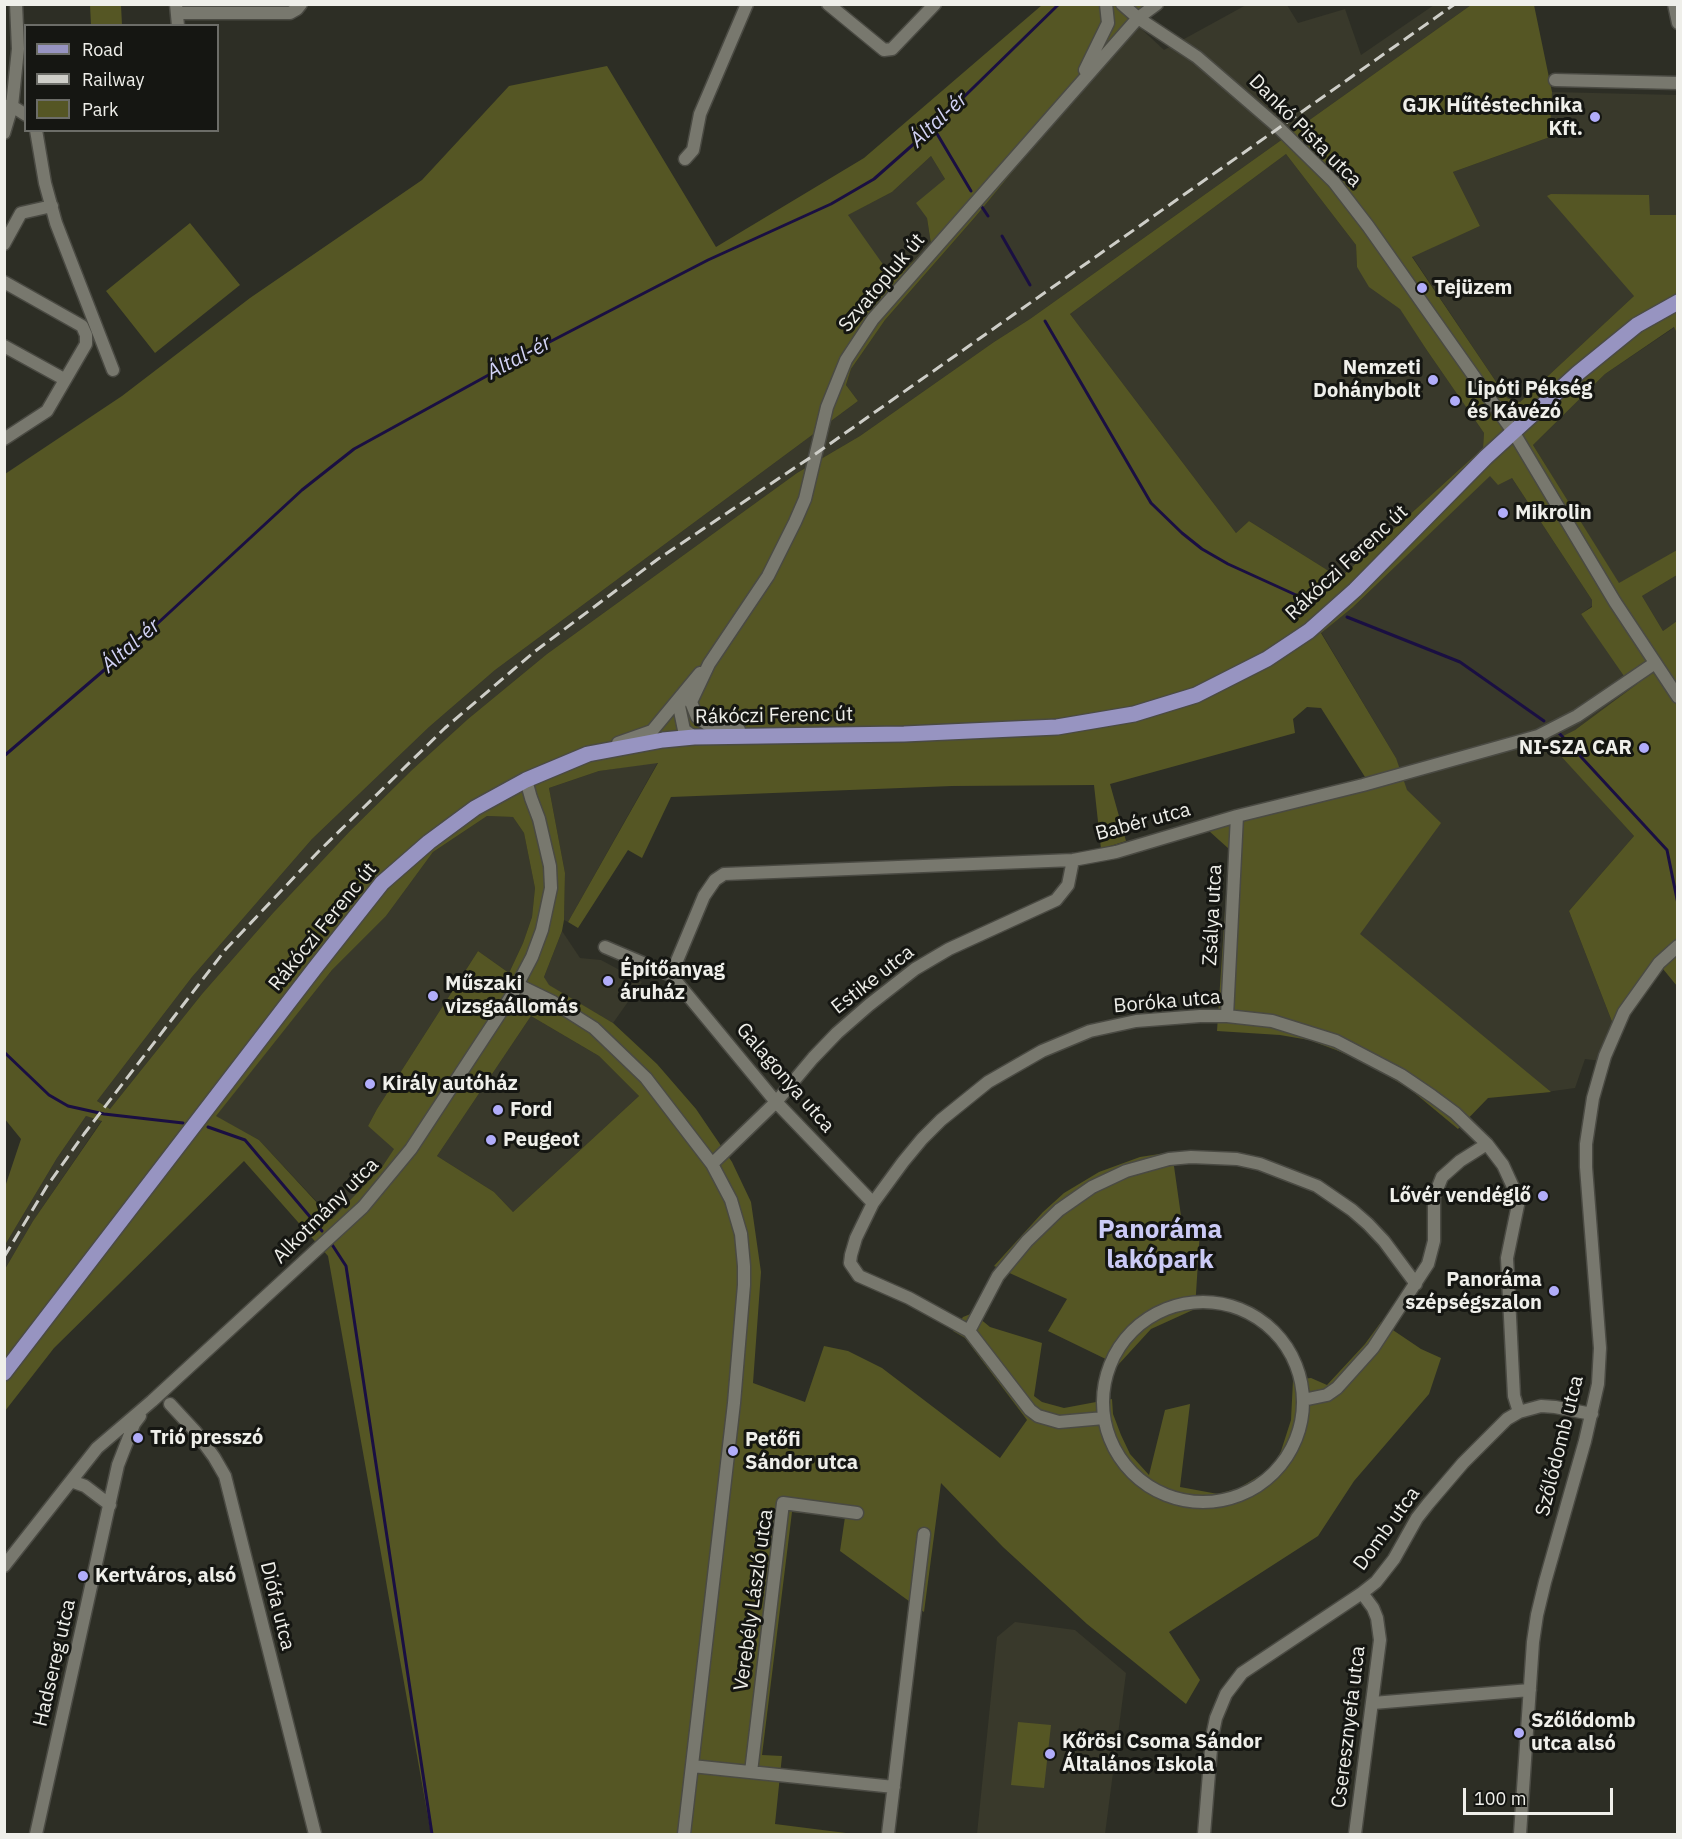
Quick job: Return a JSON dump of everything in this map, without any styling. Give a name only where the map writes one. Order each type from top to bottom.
[{"type":"main road","name":"Rákóczi Ferenc út","points":[[4,1373],[382,883],[429,842],[475,808],[526,780],[588,754],[663,741],[689,734],[800,736],[1057,727],[1134,714],[1196,695],[1267,660],[1309,631],[1355,590],[1486,457],[1604,351],[1637,325],[1677,302]]},
{"type":"street","points":[[4,134],[8,106],[22,49],[16,4]]},
{"type":"street","points":[[177,14],[290,13],[301,4]]},
{"type":"street","points":[[685,159],[693,150],[700,114],[747,4]]},
{"type":"street","points":[[828,4],[884,50],[892,49],[935,4]]},
{"type":"street","name":"Szvatopluk út","points":[[1076,87],[1106,31],[1108,23],[1106,4]]},
{"type":"street","name":"Dankó Pista utca","points":[[1122,4],[1138,18],[1184,47],[1214,71],[1334,182],[1368,226],[1514,433],[1615,602],[1677,697]]},
{"type":"street","name":"Szvatopluk út","points":[[689,734],[688,720],[691,702],[709,664],[768,576],[805,499],[827,407],[836,381],[858,339],[1076,87],[1138,18],[1157,4]]},
{"type":"street","points":[[1674,4],[1677,23]]},
{"type":"street","points":[[1555,80],[1677,83]]},
{"type":"street","points":[[8,106],[24,115]]},
{"type":"street","points":[[36,132],[51,206],[113,370]]},
{"type":"street","points":[[4,244],[21,213],[51,206]]},
{"type":"street","points":[[4,282],[82,326],[86,335],[86,344],[47,411],[4,439]]},
{"type":"street","points":[[4,346],[64,379]]},
{"type":"street","name":"Babér utca","points":[[671,975],[704,896],[715,880],[724,874],[1073,860],[1116,852],[1237,816],[1374,782],[1538,736],[1577,716],[1655,663]]},
{"type":"street","name":"Szvatopluk út","points":[[588,754],[652,731],[709,664]]},
{"type":"street","points":[[687,688],[679,706],[689,734]]},
{"type":"street","points":[[691,702],[697,717],[707,724],[726,729],[800,736]]},
{"type":"street","name":"Alkotmány utca","points":[[4,1566],[105,1440],[152,1401],[363,1208],[411,1149],[518,985],[542,930],[551,888],[550,866],[526,780]]},
{"type":"street","name":"Zsálya utca","points":[[1227,1016],[1237,816]]},
{"type":"street","name":"Estike utca","points":[[712,1164],[776,1102],[837,1033],[884,992],[915,969],[949,949],[1036,910],[1061,896],[1070,879],[1073,860]]},
{"type":"street","name":"Szőlődomb utca","points":[[1520,1834],[1533,1642],[1540,1604],[1592,1414],[1600,1365],[1586,1180],[1586,1144],[1593,1098],[1605,1056],[1624,1012],[1659,963],[1677,945]]},
{"type":"street","name":"Galagonya utca","points":[[605,946],[671,975],[776,1102],[873,1203]]},
{"type":"street","points":[[518,985],[553,1002],[594,1029],[633,1064],[712,1164],[723,1183],[737,1219],[743,1251],[744,1286],[734,1403],[684,1834]]},
{"type":"street","name":"Boróka utca","points":[[1104,1418],[1059,1422],[1038,1416],[1030,1410],[969,1331],[909,1298],[859,1276],[850,1263],[856,1238],[873,1203],[922,1139],[941,1120],[988,1082],[1065,1040],[1114,1024],[1170,1017],[1227,1016],[1272,1021],[1336,1041],[1401,1075],[1455,1113],[1487,1144],[1503,1165],[1519,1200],[1507,1258],[1514,1396],[1519,1412]]},
{"type":"street","points":[[1303,1400],[1327,1395],[1337,1388],[1373,1348],[1428,1264],[1432,1250],[1434,1197],[1439,1183],[1447,1172],[1460,1161],[1487,1144]]},
{"type":"street","points":[[969,1331],[998,1276],[1027,1240],[1059,1210],[1092,1187],[1126,1171],[1169,1159],[1191,1156],[1260,1164],[1317,1186],[1368,1224],[1390,1248],[1416,1284]]},
{"type":"street","points":[[1197,1302],[1237,1307],[1255,1316],[1273,1330],[1288,1349],[1296,1365],[1301,1379],[1303,1400],[1301,1422],[1296,1439],[1280,1467],[1258,1485],[1236,1497],[1204,1502],[1183,1500],[1164,1494],[1147,1485],[1133,1473],[1117,1454],[1106,1430],[1103,1392],[1111,1361],[1128,1335],[1147,1318],[1159,1311],[1184,1303],[1197,1302]]},
{"type":"street","name":"Hadsereg utca","points":[[36,1834],[118,1466],[134,1424],[152,1401]]},
{"type":"street","name":"Diófa utca","points":[[170,1404],[195,1431],[225,1476],[315,1834]]},
{"type":"street","name":"Domb utca","points":[[1204,1834],[1212,1737],[1221,1705],[1231,1686],[1242,1673],[1376,1582],[1417,1518],[1463,1463],[1500,1425],[1519,1412],[1549,1406],[1592,1414]]},
{"type":"street","points":[[71,1481],[85,1486],[110,1504]]},
{"type":"street","name":"Verebély László utca","points":[[751,1772],[783,1503],[857,1513]]},
{"type":"street","points":[[888,1834],[924,1534]]},
{"type":"street","name":"Cseresznyefa utca","points":[[1355,1834],[1380,1640],[1373,1608],[1362,1593]]},
{"type":"street","points":[[1373,1703],[1530,1690]]},
{"type":"street","points":[[692,1766],[894,1787]]},
{"type":"shaded area","points":[[1246,5],[1287,5],[1298,23],[1345,9],[1361,55],[1434,5],[1471,5],[1030,319],[860,436],[797,473],[547,654],[468,719],[350,831],[273,913],[202,994],[110,1109],[97,1101],[192,977],[312,839],[429,727],[495,670],[858,401],[846,385],[851,369],[885,320],[976,216],[1135,23],[1164,50]]},
{"type":"shaded area","points":[[1552,92],[1677,95],[1677,215],[1649,215],[1648,195],[1634,296],[1520,402],[1507,398],[1412,256],[1480,226],[1453,172],[1550,137]]},
{"type":"shaded area","points":[[1286,154],[1356,245],[1357,267],[1400,308],[1484,433],[1483,448],[1340,578],[1249,521],[1236,533],[1070,314]]},
{"type":"shaded area","points":[[931,156],[945,179],[927,218],[931,244],[893,281],[847,215],[892,192]]},
{"type":"shaded area","points":[[1675,327],[1678,333],[1677,550],[1619,584],[1533,445],[1605,374]]},
{"type":"shaded area","points":[[1490,475],[1512,478],[1592,600],[1592,606],[1581,614],[1637,684],[1575,730],[1550,743],[1634,836],[1569,911],[1618,1037],[1609,1062],[1585,1059],[1575,1088],[1539,1093],[1291,947],[1396,758],[1321,632],[1352,608]]},
{"type":"shaded area","points":[[1677,575],[1677,621],[1663,631],[1642,596]]},
{"type":"shaded area","points":[[658,762],[568,922],[564,920],[565,873],[549,788],[599,771]]},
{"type":"shaded area","points":[[487,816],[513,817],[524,833],[535,888],[532,917],[523,943],[509,973],[478,951],[368,1126],[395,1148],[382,1167],[333,1219],[259,1140],[215,1116],[332,970],[386,916],[433,852]]},
{"type":"shaded area","points":[[562,931],[580,958],[601,960],[642,982],[613,1023],[548,985],[544,977]]},
{"type":"shaded area","points":[[531,1016],[599,1056],[639,1096],[513,1212],[494,1192],[437,1156]]},
{"type":"shaded area","points":[[86,1116],[102,1120],[33,1221],[5,1269],[5,1245],[57,1158]]},
{"type":"shaded area","name":"Kőrösi Csoma Sándor Általános Iskola","points":[[1015,1622],[1075,1630],[1126,1673],[1105,1834],[977,1834],[997,1637]]},
{"type":"green space","points":[[1154,4],[1135,23],[976,216],[885,320],[851,369],[846,385],[858,401],[495,670],[429,727],[312,839],[192,977],[97,1101],[110,1109],[202,994],[273,913],[350,831],[468,719],[547,654],[797,473],[860,436],[1030,319],[1471,5],[1534,5],[1552,92],[1550,137],[1453,172],[1480,226],[1412,257],[1507,398],[1520,402],[1634,296],[1547,196],[1551,194],[1649,195],[1650,215],[1677,215],[1677,333],[1674,327],[1605,374],[1533,445],[1619,583],[1677,550],[1677,575],[1642,596],[1663,631],[1677,621],[1677,986],[1663,969],[1629,1011],[1618,1037],[1569,911],[1634,836],[1549,743],[1575,730],[1637,684],[1624,676],[1581,614],[1592,607],[1592,600],[1512,478],[1498,485],[1490,476],[1352,608],[1321,633],[1396,758],[1407,790],[1441,823],[1360,934],[1551,1092],[1488,1098],[1458,1129],[1411,1090],[1370,1065],[1336,1050],[1309,1040],[1280,1035],[1217,1031],[1229,849],[1199,822],[1365,777],[1321,708],[1307,707],[1293,719],[1295,733],[1110,784],[1126,841],[1101,849],[1094,785],[952,786],[671,797],[642,858],[628,850],[578,928],[568,922],[658,763],[599,771],[549,788],[565,873],[564,920],[544,977],[549,985],[613,1023],[657,1064],[696,1109],[732,1162],[751,1202],[761,1272],[753,1383],[805,1402],[824,1346],[848,1351],[882,1368],[1000,1458],[1027,1420],[965,1338],[953,1331],[963,1317],[973,1313],[990,1327],[1042,1343],[1034,1396],[1042,1402],[1064,1408],[1112,1399],[1113,1414],[1130,1454],[1149,1475],[1165,1410],[1190,1404],[1180,1487],[1218,1494],[1239,1488],[1272,1468],[1281,1451],[1291,1420],[1293,1380],[1311,1378],[1327,1385],[1365,1344],[1381,1322],[1421,1349],[1441,1358],[1429,1394],[1354,1481],[1318,1536],[1169,1632],[1200,1680],[1186,1704],[1087,1624],[1003,1547],[941,1483],[924,1612],[840,1551],[845,1517],[792,1512],[762,1755],[782,1756],[775,1824],[846,1834],[431,1834],[328,1256],[244,1161],[54,1348],[5,1411],[5,1269],[33,1221],[102,1121],[86,1116],[57,1158],[5,1245],[5,1187],[21,1139],[4,1118],[5,474],[122,396],[250,298],[422,180],[509,86],[607,66],[716,247],[864,158],[1042,5]],"holes":[[[1286,154],[1356,245],[1357,267],[1369,287],[1400,309],[1484,433],[1483,448],[1340,578],[1249,521],[1236,533],[1070,314]],[[931,156],[945,179],[916,203],[927,218],[931,244],[894,280],[848,215],[892,192]],[[487,816],[513,817],[524,833],[535,888],[532,917],[509,973],[478,951],[368,1126],[394,1149],[382,1167],[332,1219],[259,1140],[216,1116],[332,970],[386,916],[433,852]],[[531,1016],[599,1056],[639,1096],[513,1212],[494,1192],[437,1156]]]},
{"type":"green space","points":[[90,5],[121,5],[122,24],[91,24]]},
{"type":"green space","points":[[190,223],[240,285],[155,353],[106,291]]},
{"type":"green space","points":[[1172,1152],[1183,1230],[1200,1231],[1195,1309],[1151,1329],[1118,1365],[1048,1331],[1067,1299],[994,1266],[1043,1212],[1064,1193],[1099,1172],[1140,1157]]},
{"type":"green space","points":[[1018,1722],[1051,1725],[1044,1788],[1011,1785]]},
{"type":"waterway","name":"Által-ér","points":[[4,756],[145,635],[302,490],[354,449],[534,350],[708,260],[831,204],[874,179],[933,127],[1059,4]]},
{"type":"waterway","points":[[933,127],[971,191]]},
{"type":"waterway","points":[[980,204],[988,216]]},
{"type":"waterway","points":[[1002,236],[1030,285]]},
{"type":"waterway","points":[[1045,321],[1151,503],[1202,549],[1228,564],[1307,600]]},
{"type":"waterway","points":[[1347,617],[1460,662],[1544,721]]},
{"type":"waterway","points":[[1559,733],[1667,850],[1678,904]]},
{"type":"waterway","points":[[4,1052],[49,1095],[68,1106],[104,1114],[183,1123]]},
{"type":"waterway","points":[[208,1127],[245,1140],[322,1231]]},
{"type":"waterway","points":[[331,1243],[346,1266],[432,1834]]},
{"type":"railway","points":[[4,1257],[47,1186],[84,1134],[226,949],[319,851],[445,728],[534,652],[658,559],[814,455],[1455,4]]},
{"type":"place","name":"GJK Hűtéstechnika Kft.","points":[[1595,117]]},
{"type":"place","name":"Tejüzem","points":[[1422,288]]},
{"type":"place","name":"Nemzeti Dohánybolt","points":[[1433,380]]},
{"type":"place","name":"Lipóti Pékség és Kávézó","points":[[1455,401]]},
{"type":"place","name":"Mikrolin","points":[[1503,513]]},
{"type":"place","name":"NI-SZA CAR","points":[[1644,748]]},
{"type":"place","name":"Építőanyag áruház","points":[[608,981]]},
{"type":"place","name":"Műszaki vizsgaállomás","points":[[433,996]]},
{"type":"place","name":"Király autóház","points":[[370,1084]]},
{"type":"place","name":"Ford","points":[[498,1110]]},
{"type":"place","name":"Peugeot","points":[[491,1140]]},
{"type":"place","name":"Lővér vendéglő","points":[[1543,1196]]},
{"type":"place","name":"Panoráma szépségszalon","points":[[1554,1291]]},
{"type":"place","name":"Trió presszó","points":[[138,1438]]},
{"type":"place","name":"Petőfi Sándor utca","points":[[733,1451]]},
{"type":"place","name":"Kertváros, alsó","points":[[83,1576]]},
{"type":"place","name":"Szőlődomb utca alsó","points":[[1519,1733]]},
{"type":"place","name":"Kőrösi Csoma Sándor Általános Iskola","points":[[1050,1754]]},
{"type":"district","name":"Panoráma lakópark","points":[[1160,1245]]}]
